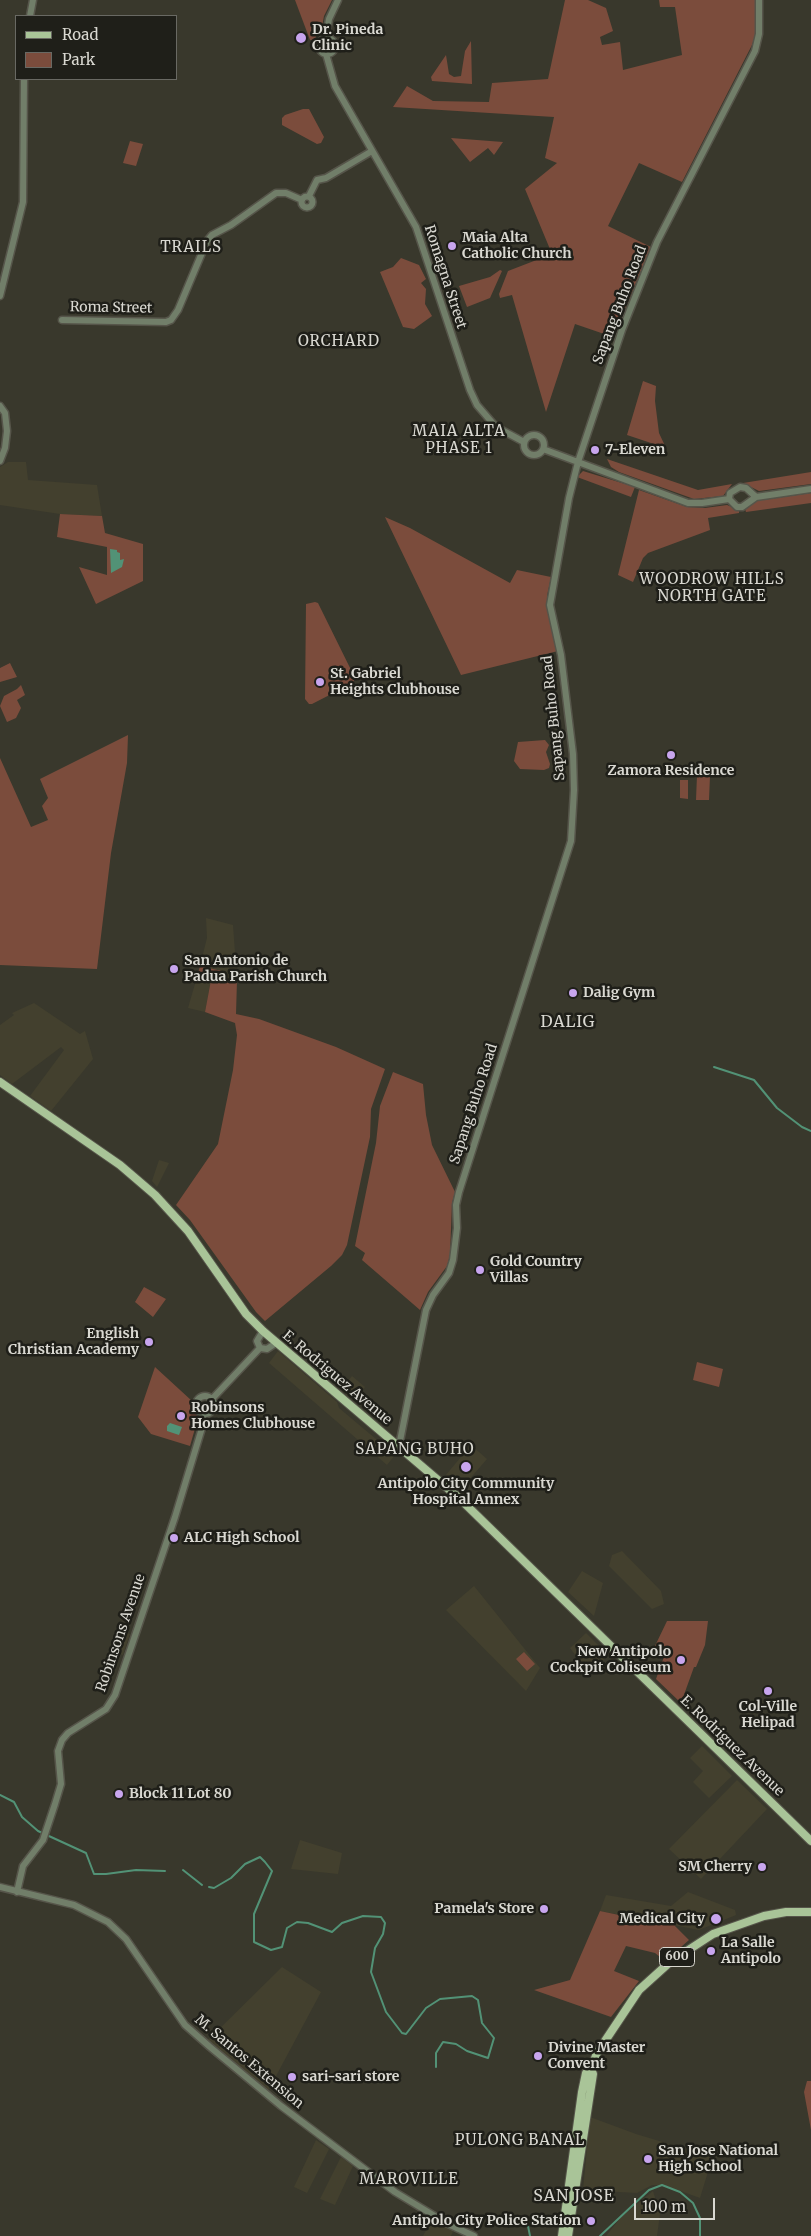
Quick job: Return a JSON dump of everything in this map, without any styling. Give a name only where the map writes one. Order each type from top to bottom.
[{"type":"main road","name":"E. Rodriguez Avenue","points":[[0,1082],[120,1165],[160,1200],[188,1231],[246,1314],[262,1331],[477,1514],[811,1841]]},
{"type":"main road","name":"600","points":[[562,2236],[586,2073],[591,2069],[600,2049],[639,1990],[653,1975],[676,1957],[709,1936],[755,1918],[786,1912],[811,1912]]},
{"type":"main road","name":"600","points":[[568,2236],[593,2074],[591,2069]]},
{"type":"street","points":[[30,15],[33,0]]},
{"type":"street","points":[[326,37],[331,38],[335,45],[333,52],[326,54],[321,52],[318,45],[326,37],[329,19],[338,0]]},
{"type":"street","name":"Sapang Buho Road","points":[[399,1446],[424,1318],[433,1295],[449,1273],[453,1260],[457,1228],[456,1205],[459,1192],[571,841],[574,790],[573,754],[562,655],[550,604],[578,462],[622,330],[657,242],[755,51],[759,34],[759,0]]},
{"type":"street","name":"Romagna Street","points":[[326,54],[335,86],[416,228],[470,390],[477,405],[496,427],[524,442]]},
{"type":"street","points":[[0,296],[23,202],[24,80]]},
{"type":"street","points":[[309,196],[312,200],[310,206],[303,206],[302,200],[304,197],[309,196],[317,180],[326,178],[372,151]]},
{"type":"street","name":"Roma Street","points":[[62,320],[166,322],[171,320],[178,310],[207,241],[212,235],[231,226],[276,194],[286,193],[302,200]]},
{"type":"street","points":[[0,406],[5,413],[7,431],[6,448],[0,461]]},
{"type":"street","points":[[537,436],[543,443],[543,449],[539,454],[532,455],[526,452],[524,442],[528,437],[537,436]]},
{"type":"street","points":[[543,449],[688,502],[702,503],[728,499]]},
{"type":"street","points":[[728,499],[734,489],[740,487],[746,488],[756,497]]},
{"type":"street","points":[[728,499],[737,507],[742,507],[756,497],[811,489]]},
{"type":"street","points":[[260,1348],[257,1341],[262,1331]]},
{"type":"street","points":[[260,1348],[267,1349],[276,1343]]},
{"type":"street","points":[[212,1399],[260,1348]]},
{"type":"street","points":[[203,1396],[212,1399],[213,1407],[209,1412],[204,1414],[198,1410],[196,1402],[203,1396]]},
{"type":"street","name":"Robinsons Avenue","points":[[17,1892],[23,1866],[43,1840],[62,1784],[58,1751],[62,1740],[68,1733],[106,1709],[115,1695],[175,1518],[202,1428],[204,1414]]},
{"type":"street","name":"M. Santos Extension","points":[[0,1887],[74,1905],[108,1922],[126,1939],[167,2000],[193,2033],[281,2106],[389,2188],[448,2224],[474,2236]]},
{"type":"shaded area","points":[[8,462],[26,462],[28,480],[97,485],[102,516],[60,514],[0,505],[0,467]]},
{"type":"shaded area","points":[[110,549],[117,550],[120,553],[120,560],[124,559],[122,567],[111,573]]},
{"type":"shaded area","points":[[206,918],[233,925],[237,980],[220,977],[222,971],[200,966],[207,938]]},
{"type":"shaded area","points":[[197,977],[211,980],[205,1012],[188,1008]]},
{"type":"shaded area","points":[[34,1003],[80,1034],[85,1031],[93,1059],[51,1111],[30,1096],[64,1050],[61,1047],[12,1084],[0,1075],[0,1025],[14,1015],[12,1013]]},
{"type":"shaded area","points":[[159,1160],[169,1163],[157,1187],[152,1181]]},
{"type":"shaded area","points":[[278,1351],[337,1402],[339,1408],[395,1455],[387,1465],[269,1363]]},
{"type":"shaded area","points":[[352,1376],[365,1387],[353,1400],[341,1390]]},
{"type":"shaded area","points":[[170,1423],[182,1427],[179,1435],[167,1431],[167,1426]]},
{"type":"shaded area","name":"Antipolo City Community Hospital Annex","points":[[471,1445],[487,1459],[461,1489],[445,1476]]},
{"type":"shaded area","points":[[622,1551],[661,1591],[664,1604],[652,1609],[609,1566],[612,1555]]},
{"type":"shaded area","points":[[582,1571],[603,1583],[594,1616],[568,1592]]},
{"type":"shaded area","points":[[474,1586],[540,1668],[526,1691],[446,1610]]},
{"type":"shaded area","points":[[120,1631],[130,1634],[123,1655],[114,1652]]},
{"type":"shaded area","points":[[586,1633],[608,1655],[590,1674],[570,1648]]},
{"type":"shaded area","points":[[702,1746],[732,1776],[709,1798],[693,1782],[703,1771],[690,1758]]},
{"type":"shaded area","points":[[737,1780],[767,1809],[701,1879],[669,1849]]},
{"type":"shaded area","points":[[300,1840],[342,1853],[338,1874],[291,1869]]},
{"type":"shaded area","points":[[688,1892],[735,1910],[736,1915],[699,1930],[600,1911],[606,1895],[671,1906]]},
{"type":"shaded area","points":[[282,1967],[321,1992],[268,2091],[208,2040]]},
{"type":"shaded area","name":"San Jose National High School","points":[[590,2117],[636,2134],[709,2156],[711,2162],[700,2198],[664,2185],[652,2185],[637,2193],[583,2190]]},
{"type":"shaded area","points":[[316,2140],[329,2149],[307,2193],[294,2187]]},
{"type":"shaded area","points":[[341,2157],[353,2166],[335,2205],[320,2199]]},
{"type":"shaded area","points":[[653,2191],[660,2214],[657,2236],[606,2236],[622,2216]]},
{"type":"shaded area","points":[[433,2217],[454,2229],[451,2236],[423,2236]]},
{"type":"green space","points":[[295,0],[332,0],[324,16],[321,32],[317,33],[315,40],[310,40]]},
{"type":"green space","points":[[565,0],[588,0],[606,8],[613,31],[600,37],[602,45],[620,42],[623,70],[682,55],[675,7],[660,7],[659,0],[756,0],[756,33],[752,45],[682,182],[639,163],[608,226],[651,247],[613,337],[575,324],[546,412],[512,295],[500,298],[499,294],[508,271],[552,254],[525,189],[557,163],[545,158],[554,117],[393,107],[407,86],[433,101],[489,102],[492,83],[548,79]]},
{"type":"green space","points":[[471,41],[472,84],[432,81],[431,77],[446,55],[449,74],[454,77],[461,76],[465,51]]},
{"type":"green space","points":[[309,109],[324,137],[321,143],[317,144],[282,125],[282,118],[285,115]]},
{"type":"green space","points":[[451,138],[503,142],[494,155],[488,148],[470,162]]},
{"type":"green space","points":[[130,141],[143,144],[136,166],[123,163]]},
{"type":"green space","points":[[401,258],[419,265],[426,279],[421,283],[426,289],[425,304],[432,316],[414,329],[403,327],[380,272],[393,267]]},
{"type":"green space","points":[[500,270],[502,271],[490,298],[467,307],[459,286],[490,277]]},
{"type":"green space","points":[[643,381],[656,386],[655,401],[659,433],[666,448],[627,435]]},
{"type":"green space","points":[[607,459],[698,490],[732,484],[723,496],[694,499],[619,472],[611,467]]},
{"type":"green space","points":[[583,471],[635,487],[631,497],[577,477]]},
{"type":"green space","points":[[811,472],[811,484],[759,491],[743,483]]},
{"type":"green space","points":[[639,490],[687,507],[705,508],[727,505],[739,510],[739,513],[708,518],[710,530],[648,553],[643,558],[633,582],[618,575]]},
{"type":"green space","points":[[811,493],[811,503],[746,512],[745,509],[755,501]]},
{"type":"green space","points":[[60,514],[102,516],[105,533],[143,544],[143,581],[96,604],[79,567],[107,575],[107,547],[57,537]]},
{"type":"green space","points":[[385,517],[410,528],[510,583],[517,570],[551,577],[547,596],[558,651],[461,675]]},
{"type":"green space","points":[[318,603],[355,678],[353,683],[309,704],[305,699],[306,604]]},
{"type":"green space","points":[[10,663],[17,677],[0,682],[0,668]]},
{"type":"green space","points":[[21,685],[25,695],[17,700],[21,708],[16,718],[7,722],[0,706],[4,696]]},
{"type":"green space","points":[[128,735],[127,763],[111,853],[97,969],[0,965],[0,758],[31,827],[48,820],[42,806],[48,798],[40,779]]},
{"type":"green space","points":[[545,740],[549,745],[546,752],[550,764],[549,768],[544,770],[520,769],[514,761],[518,742]]},
{"type":"green space","points":[[697,775],[710,776],[709,800],[696,800]]},
{"type":"green space","points":[[680,780],[688,780],[688,799],[680,798]]},
{"type":"green space","points":[[200,966],[222,971],[221,977],[237,980],[236,1014],[259,1019],[336,1047],[385,1069],[371,1109],[370,1137],[347,1245],[342,1255],[331,1266],[265,1321],[256,1312],[190,1220],[176,1205],[218,1144],[233,1070],[237,1035],[235,1023],[205,1012],[211,980],[197,977]]},
{"type":"green space","points":[[393,1072],[423,1084],[426,1115],[432,1145],[455,1192],[452,1203],[450,1255],[447,1266],[428,1292],[420,1310],[362,1260],[365,1253],[355,1246],[376,1143],[380,1106]]},
{"type":"green space","points":[[144,1287],[166,1299],[153,1317],[135,1302]]},
{"type":"green space","points":[[697,1362],[723,1369],[719,1387],[693,1380]]},
{"type":"green space","points":[[155,1367],[192,1401],[192,1407],[198,1418],[190,1446],[151,1434],[138,1417]]},
{"type":"green space","name":"New Antipolo Cockpit Coliseum","points":[[667,1621],[708,1621],[705,1645],[696,1667],[694,1667],[681,1703],[656,1679],[665,1654],[654,1648]]},
{"type":"green space","points":[[524,1652],[535,1664],[527,1671],[516,1659]]},
{"type":"green space","points":[[600,1911],[674,1925],[689,1940],[665,1961],[655,1953],[626,1946],[614,1971],[639,1981],[611,2017],[534,1990],[570,1980]]},
{"type":"green space","points":[[807,2081],[811,2081],[811,2130],[804,2092]]},
{"type":"waterway","points":[[714,1067],[754,1080],[777,1108],[802,1127],[811,1131]]},
{"type":"waterway","points":[[0,1795],[14,1802],[22,1817],[38,1831],[86,1853],[94,1874],[136,1870],[165,1871]]},
{"type":"waterway","points":[[209,1887],[214,1888],[231,1878],[245,1864],[260,1857],[265,1862],[272,1871],[254,1914],[254,1942],[271,1950],[282,1947],[287,1928],[297,1922],[308,1923],[332,1932],[342,1923],[363,1916],[381,1917],[385,1923],[383,1934],[375,1948],[371,1972],[386,2012],[402,2033],[406,2034],[426,2008],[440,1999],[472,1996],[478,2000],[482,2023],[494,2038],[488,2058],[467,2051],[456,2044],[443,2042],[436,2053],[436,2067]]},
{"type":"waterway","points":[[183,1870],[202,1885]]},
{"type":"waterway","points":[[600,2236],[649,2190],[662,2185],[680,2192],[693,2203],[700,2218],[700,2236]]},
{"type":"waterway","points":[[527,2221],[530,2236]]},
{"type":"place","name":"Dr. Pineda Clinic","points":[[301,38]]},
{"type":"place","name":"Maia Alta Catholic Church","points":[[452,246]]},
{"type":"place","name":"7-Eleven","points":[[595,450]]},
{"type":"place","name":"St. Gabriel Heights Clubhouse","points":[[320,682]]},
{"type":"place","name":"Zamora Residence","points":[[671,755]]},
{"type":"place","name":"San Antonio de Padua Parish Church","points":[[174,969]]},
{"type":"place","name":"Dalig Gym","points":[[573,993]]},
{"type":"place","name":"Gold Country Villas","points":[[480,1270]]},
{"type":"place","name":"English Christian Academy","points":[[149,1342]]},
{"type":"place","name":"Robinsons Homes Clubhouse","points":[[181,1416]]},
{"type":"place","name":"Antipolo City Community Hospital Annex","points":[[466,1467]]},
{"type":"place","name":"ALC High School","points":[[174,1538]]},
{"type":"place","name":"New Antipolo Cockpit Coliseum","points":[[681,1660]]},
{"type":"place","name":"Col-Ville Helipad","points":[[768,1691]]},
{"type":"place","name":"Block 11 Lot 80","points":[[119,1794]]},
{"type":"place","name":"SM Cherry","points":[[762,1867]]},
{"type":"place","name":"Pamela's Store","points":[[544,1909]]},
{"type":"place","name":"Medical City","points":[[716,1919]]},
{"type":"place","name":"La Salle Antipolo","points":[[711,1951]]},
{"type":"place","name":"Divine Master Convent","points":[[538,2056]]},
{"type":"place","name":"sari-sari store","points":[[292,2077]]},
{"type":"place","name":"San Jose National High School","points":[[648,2159]]},
{"type":"place","name":"Antipolo City Police Station","points":[[591,2221]]},
{"type":"district","name":"TRAILS","points":[[191,248]]},
{"type":"district","name":"ORCHARD","points":[[339,342]]},
{"type":"district","name":"MAIA ALTA PHASE 1","points":[[459,440]]},
{"type":"district","name":"WOODROW HILLS NORTH GATE","points":[[712,588]]},
{"type":"district","name":"DALIG","points":[[568,1022]]},
{"type":"district","name":"SAPANG BUHO","points":[[415,1450]]},
{"type":"district","name":"PULONG BANAL","points":[[520,2141]]},
{"type":"district","name":"MAROVILLE","points":[[409,2180]]},
{"type":"district","name":"SAN JOSE","points":[[574,2196]]}]
